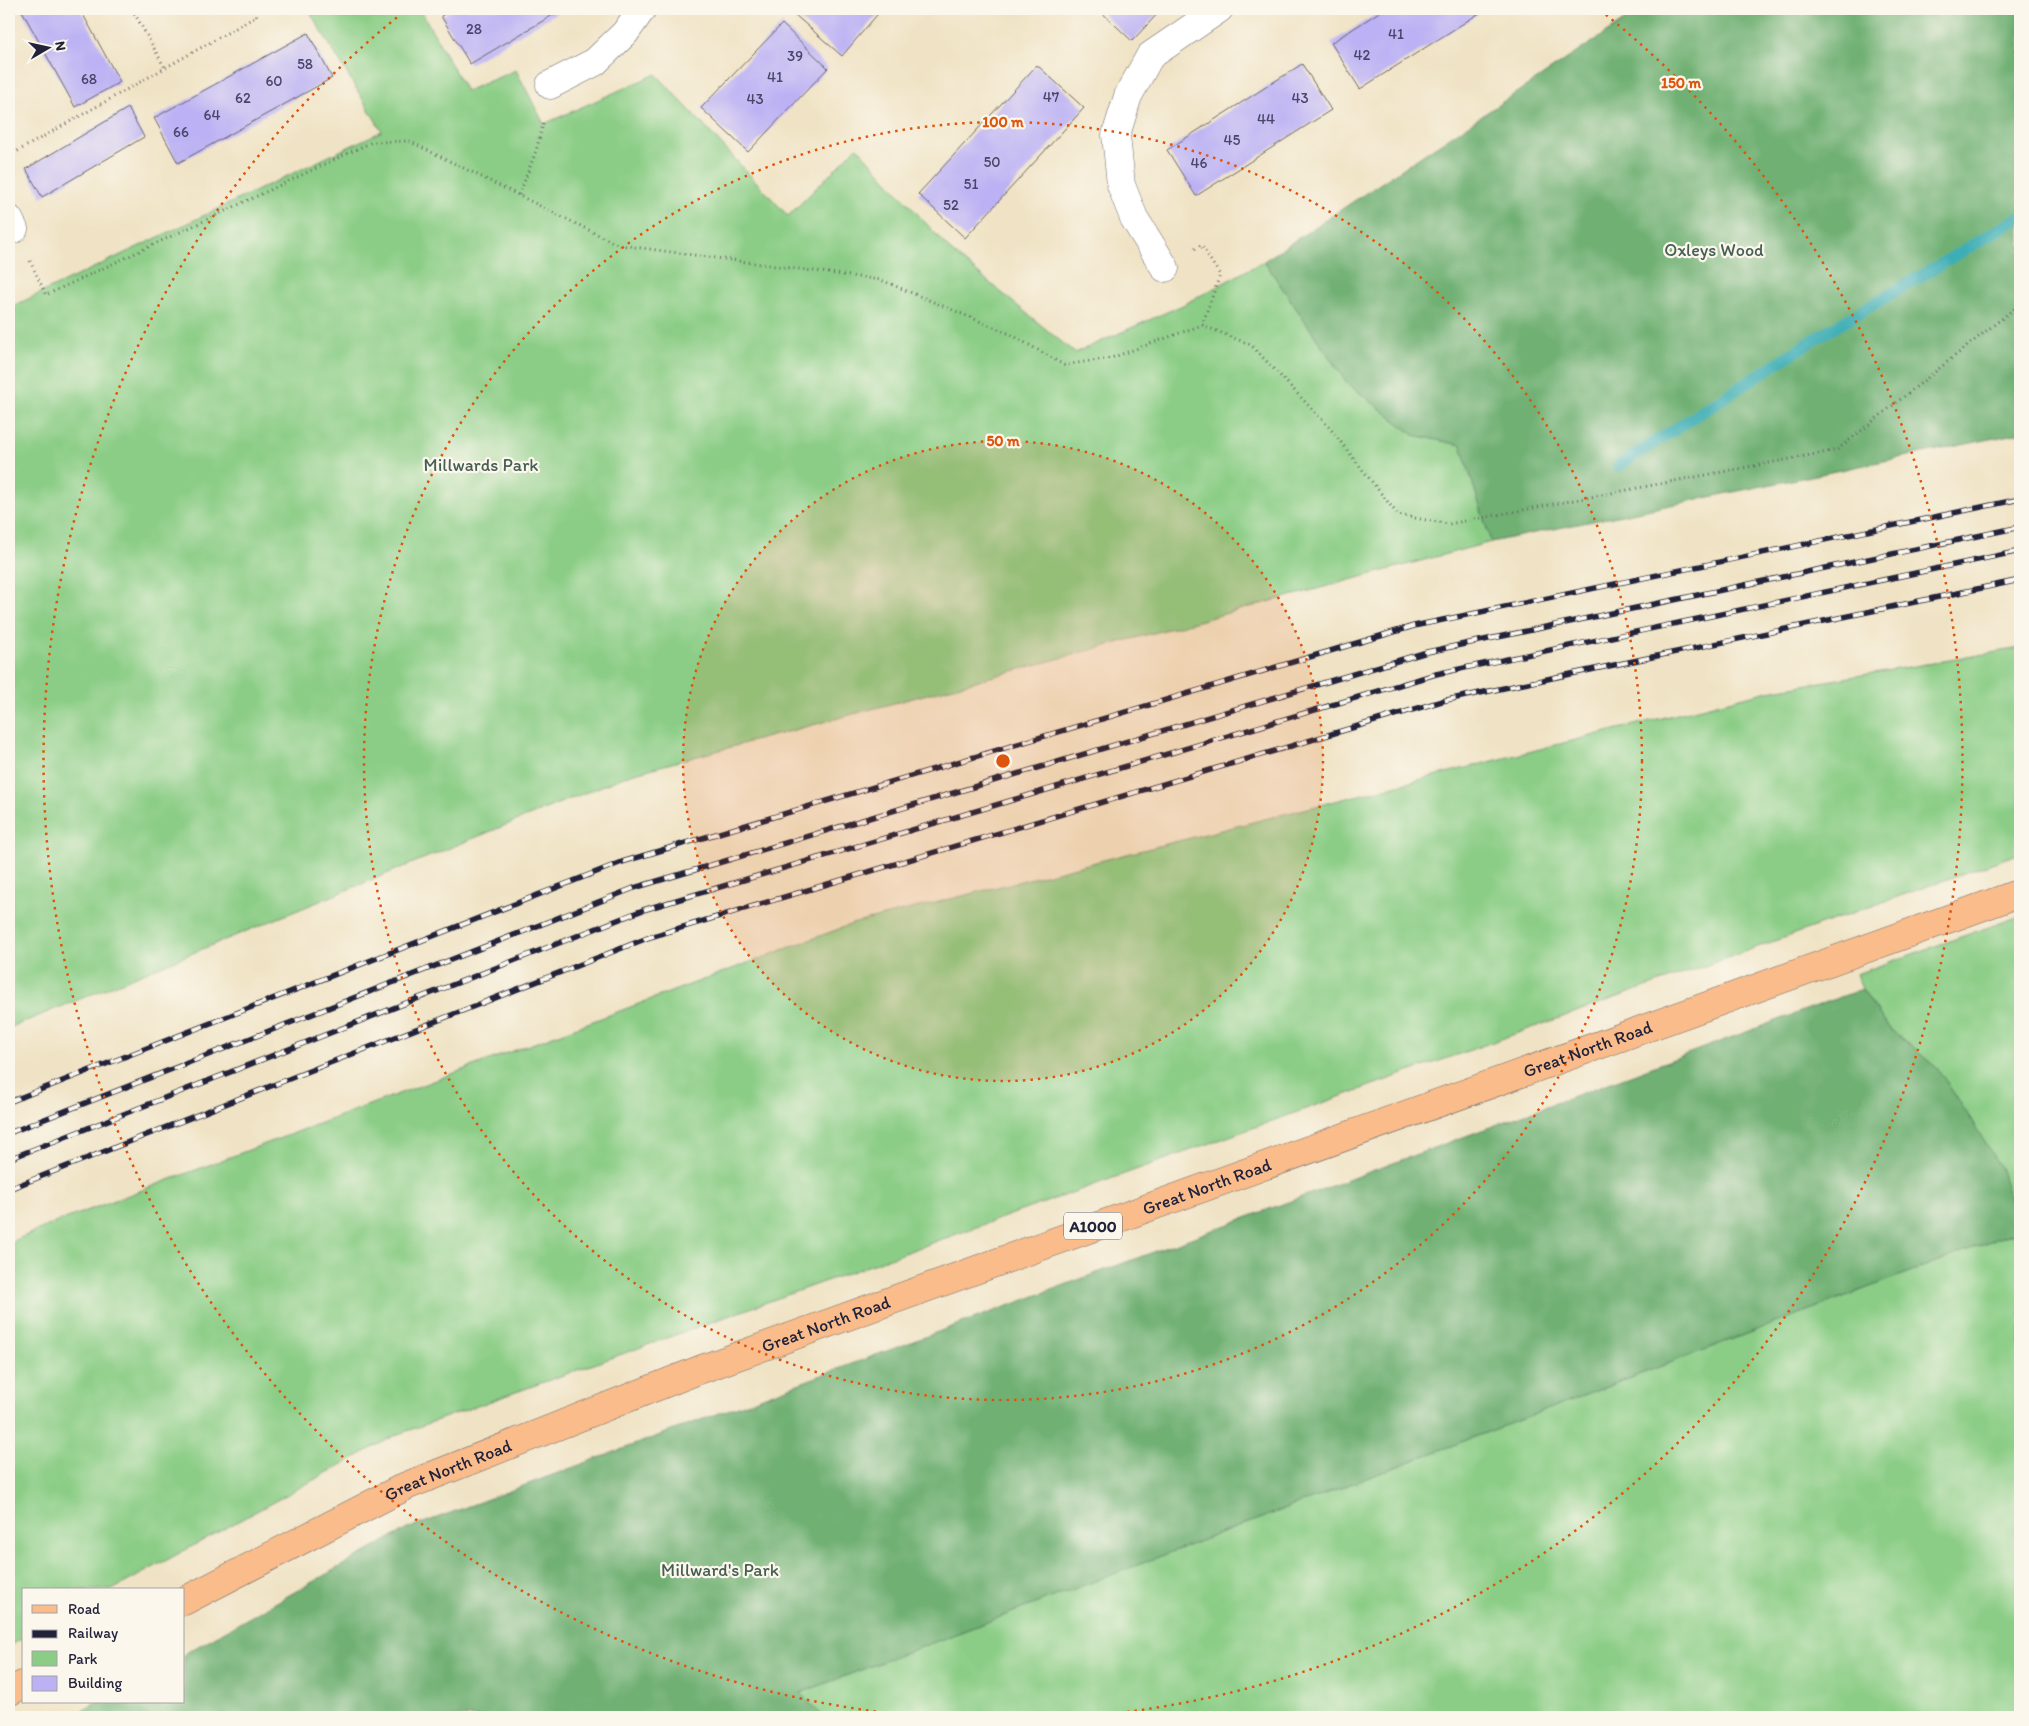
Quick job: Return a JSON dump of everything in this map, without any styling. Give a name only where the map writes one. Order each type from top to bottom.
[{"type":"main road","name":"Great North Road","points":[[185,1600],[406,1486],[699,1370],[2020,893]]},
{"type":"main road","points":[[9,1692],[22,1685]]},
{"type":"street","points":[[550,84],[595,62],[625,33],[642,9]]},
{"type":"street","points":[[1165,268],[1134,218],[1121,185],[1116,135],[1128,96],[1150,56],[1219,9]]},
{"type":"path","points":[[132,9],[165,68]]},
{"type":"path","points":[[9,156],[257,16],[253,9]]},
{"type":"path","points":[[519,195],[544,124]]},
{"type":"path","points":[[12,224],[46,295],[372,142],[409,141],[619,245],[882,280],[1010,334],[1064,365],[1111,358],[1202,325],[1251,346],[1329,427],[1398,515],[1449,524],[1837,450],[2020,304]]},
{"type":"green space","name":"Millwards Park","points":[[308,9],[420,9],[466,91],[516,70],[544,124],[656,74],[788,216],[857,147],[952,252],[1075,353],[1185,304],[1264,261],[1347,383],[1414,435],[1461,445],[1491,542],[631,774],[9,1028],[9,308],[382,131]]},
{"type":"green space","name":"Oxleys Wood","points":[[1642,9],[2020,9],[2020,433],[1491,542],[1461,445],[1414,435],[1347,383],[1264,261]]},
{"type":"green space","points":[[2020,648],[2020,853],[396,1435],[116,1588],[22,1588],[22,1639],[9,1646],[9,1243],[54,1223],[852,924],[1768,691]]},
{"type":"green space","points":[[2020,916],[2020,1230],[1938,1069],[1888,1027],[1862,989],[1856,974]]},
{"type":"green space","name":"Millward's Park","points":[[1862,989],[1888,1027],[1938,1069],[2000,1167],[2020,1230],[800,1693],[823,1717],[71,1717],[94,1704],[185,1704],[185,1653],[407,1529]]},
{"type":"green space","points":[[2020,1230],[2020,1717],[823,1717],[800,1693]]},
{"type":"building","points":[[21,9],[80,9],[120,82],[75,107]]},
{"type":"building","points":[[453,9],[563,9],[470,64],[441,16]]},
{"type":"building","points":[[798,9],[882,9],[842,56],[794,14]]},
{"type":"building","points":[[1098,9],[1162,9],[1132,41]]},
{"type":"building","points":[[1384,9],[1486,9],[1360,89],[1331,43]]},
{"type":"building","points":[[782,24],[828,68],[748,152],[701,108]]},
{"type":"building","points":[[308,33],[332,78],[178,163],[154,118]]},
{"type":"building","points":[[1302,64],[1331,110],[1196,196],[1167,150]]},
{"type":"building","points":[[1037,65],[1084,108],[965,238],[918,194]]},
{"type":"building","points":[[128,108],[144,137],[42,197],[26,169]]},
{"type":"waterway","points":[[1618,466],[1810,342],[2020,217]]},
{"type":"railway","points":[[9,1102],[622,862],[1414,626],[2020,499]]},
{"type":"railway","points":[[9,1133],[634,888],[1427,652],[2020,527]]},
{"type":"railway","points":[[9,1159],[643,910],[1436,674],[2020,551]]},
{"type":"railway","points":[[9,1189],[650,937],[1442,701],[2020,580]]}]
